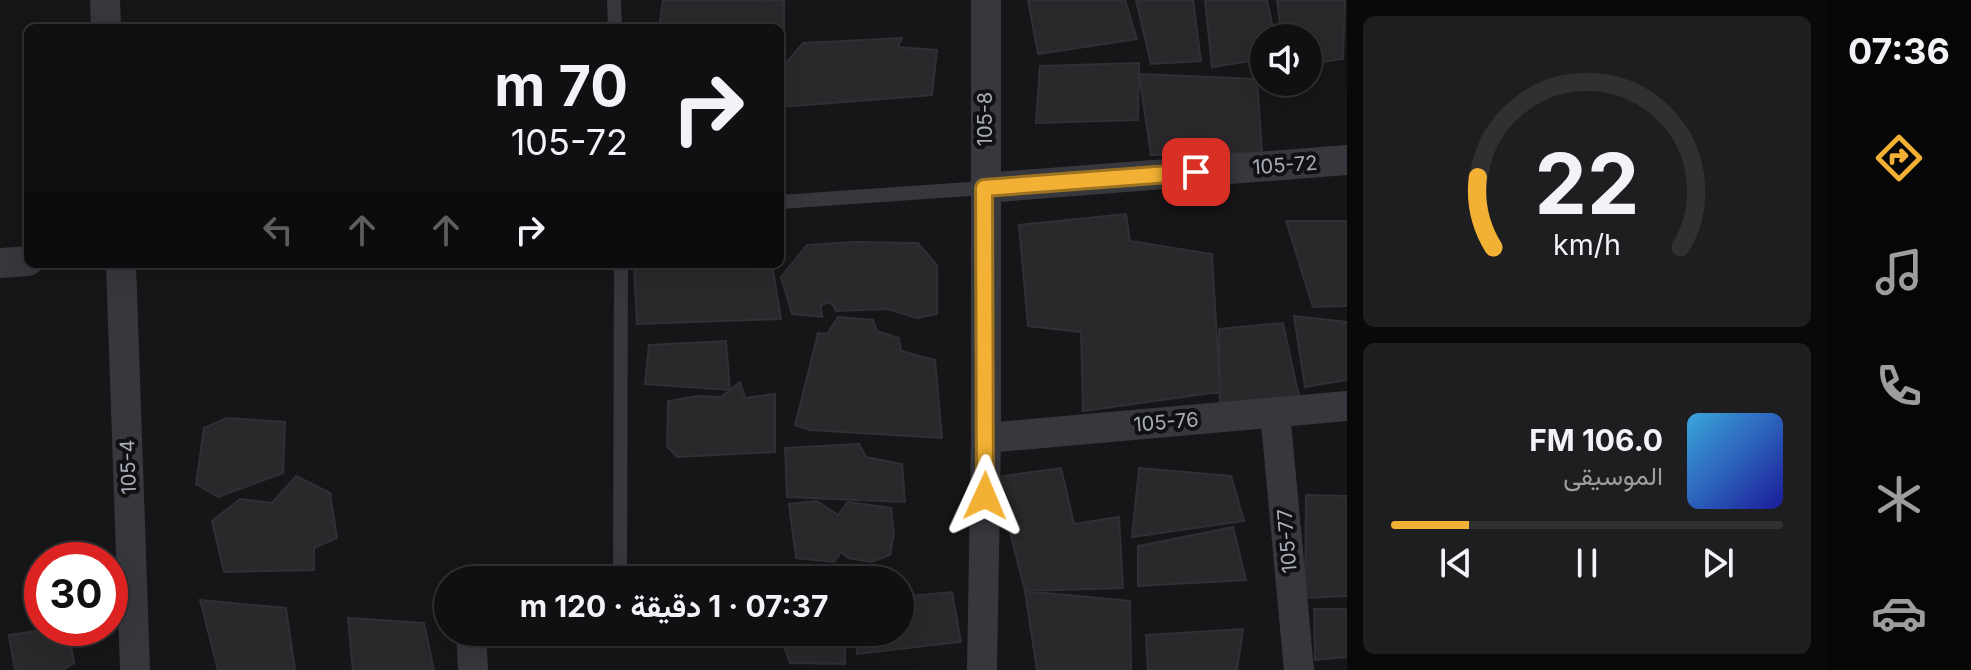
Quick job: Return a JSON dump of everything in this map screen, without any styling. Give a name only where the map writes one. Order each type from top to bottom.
[{"type":"street","points":[[105,0],[106,24]]},
{"type":"street","name":"105-8","points":[[982,670],[986,438],[986,0]]},
{"type":"street","name":"105-72","points":[[984,188],[1347,160]]},
{"type":"street","points":[[0,263],[24,261]]},
{"type":"street","name":"105-4","points":[[121,268],[135,670]]},
{"type":"street","name":"105-76","points":[[986,438],[1347,406]]},
{"type":"street","name":"105-77","points":[[1275,412],[1299,670]]},
{"type":"street","points":[[472,646],[473,670]]},
{"type":"lane","points":[[614,0],[615,24]]},
{"type":"lane","points":[[784,202],[984,188]]},
{"type":"lane","points":[[620,566],[621,268]]},
{"type":"building","points":[[663,0],[784,0],[784,24],[660,24]]},
{"type":"building","points":[[1028,0],[1125,0],[1137,39],[1038,54]]},
{"type":"building","points":[[1136,0],[1193,0],[1201,61],[1151,64]]},
{"type":"building","points":[[1205,0],[1267,0],[1272,24],[1250,24],[1250,61],[1212,67]]},
{"type":"building","points":[[1277,0],[1345,0],[1343,59],[1322,62],[1322,24],[1280,24]]},
{"type":"building","points":[[902,38],[898,47],[937,50],[932,95],[784,107],[784,65],[803,43]]},
{"type":"building","points":[[1139,63],[1138,120],[1036,123],[1040,66]]},
{"type":"building","points":[[1139,74],[1250,79],[1250,96],[1258,96],[1262,153],[1151,155]]},
{"type":"building","points":[[1126,214],[1130,241],[1212,254],[1220,392],[1083,411],[1081,332],[1028,326],[1019,225]]},
{"type":"building","points":[[1286,221],[1347,221],[1347,306],[1313,307]]},
{"type":"building","points":[[918,243],[937,265],[937,314],[917,318],[888,309],[836,311],[831,302],[821,305],[822,317],[792,314],[781,277],[807,245]]},
{"type":"building","points":[[634,268],[773,268],[781,319],[637,324]]},
{"type":"building","points":[[1294,316],[1347,322],[1347,380],[1305,387]]},
{"type":"building","points":[[838,317],[873,320],[877,331],[899,338],[901,351],[935,360],[942,438],[810,430],[795,425],[818,333],[827,334]]},
{"type":"building","points":[[1283,323],[1300,401],[1220,406],[1219,329]]},
{"type":"building","points":[[726,341],[730,390],[645,384],[649,345]]},
{"type":"building","points":[[740,382],[745,398],[775,394],[775,452],[677,457],[667,446],[668,401],[697,396],[721,397]]},
{"type":"building","points":[[227,418],[285,422],[283,473],[218,497],[196,484],[204,428]]},
{"type":"building","points":[[859,444],[866,457],[902,464],[905,502],[787,497],[785,448]]},
{"type":"building","points":[[1061,468],[1074,524],[1119,517],[1123,588],[1025,591],[996,477]]},
{"type":"building","points":[[1139,468],[1231,476],[1244,521],[1132,537]]},
{"type":"building","points":[[296,476],[330,493],[337,538],[314,548],[314,570],[224,572],[212,521],[240,499],[272,503]]},
{"type":"building","points":[[1306,495],[1347,496],[1347,596],[1305,598]]},
{"type":"building","points":[[817,501],[838,515],[848,502],[891,508],[894,534],[890,555],[871,562],[848,558],[841,552],[834,562],[796,558],[789,504]]},
{"type":"building","points":[[1233,527],[1246,580],[1138,586],[1138,546]]},
{"type":"building","points":[[1025,591],[1130,601],[1131,670],[1037,670]]},
{"type":"building","points":[[952,592],[961,642],[857,654],[857,646],[914,646],[914,596]]},
{"type":"building","points":[[200,600],[286,608],[295,670],[218,670]]},
{"type":"building","points":[[1314,609],[1347,609],[1347,657],[1315,660]]},
{"type":"building","points":[[348,618],[424,623],[434,670],[353,670]]},
{"type":"building","points":[[1243,629],[1237,670],[1148,670],[1146,635]]},
{"type":"building","points":[[24,633],[24,646],[71,646],[74,663],[63,670],[15,670],[9,635]]},
{"type":"building","points":[[784,646],[845,646],[845,664],[790,663]]},
{"type":"route","points":[[985,496],[984,188],[1196,172]]}]
